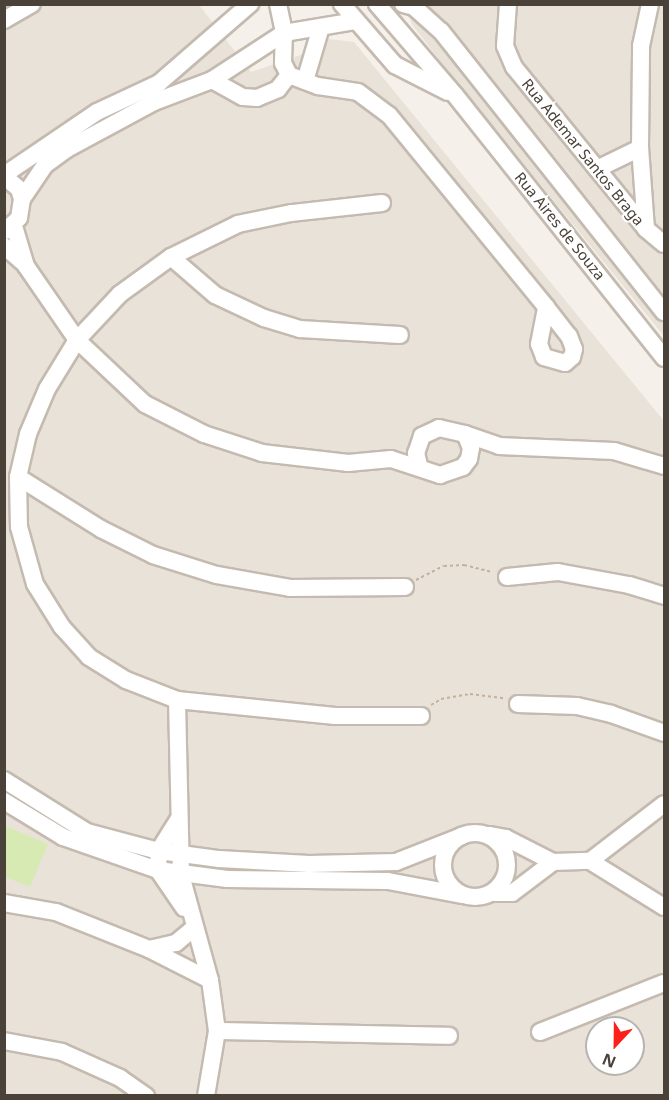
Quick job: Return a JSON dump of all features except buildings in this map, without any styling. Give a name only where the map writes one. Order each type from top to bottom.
[{"type":"street","points":[[4,20],[32,4]]},
{"type":"street","points":[[228,4],[229,25]]},
{"type":"street","points":[[22,199],[19,189],[4,175],[88,117],[159,83],[229,25],[250,4]]},
{"type":"street","points":[[278,4],[284,33],[283,63],[289,75],[305,81],[358,92],[389,115],[546,307]]},
{"type":"street","name":"Rua Aires de Souza","points":[[342,4],[395,65],[454,95]]},
{"type":"street","name":"Rua Aires de Souza","points":[[377,4],[454,95],[664,358]]},
{"type":"street","points":[[403,4],[414,8],[441,31],[664,312]]},
{"type":"street","name":"Rua Ademar Santos Braga","points":[[508,4],[507,56],[646,229],[664,244]]},
{"type":"street","points":[[646,229],[640,148],[641,46],[650,4]]},
{"type":"street","points":[[356,21],[284,33],[212,80],[154,102],[67,149],[45,165],[22,199],[9,229],[26,266],[77,340],[145,404],[204,434],[262,453],[304,460],[348,463],[391,459],[419,465],[440,475],[463,467],[469,459],[471,448],[465,434]]},
{"type":"street","points":[[305,81],[321,27]]},
{"type":"street","points":[[212,80],[243,97],[257,98],[278,89],[289,75]]},
{"type":"street","points":[[597,169],[640,148]]},
{"type":"street","points":[[382,203],[291,213],[238,224],[171,257],[120,294],[77,340],[47,389],[28,434],[18,477],[23,551],[35,584],[62,627],[89,657],[126,680],[177,700],[335,716],[421,716]]},
{"type":"street","points":[[4,246],[26,266]]},
{"type":"street","points":[[171,257],[215,295],[264,318],[300,329],[399,335]]},
{"type":"street","points":[[419,465],[418,444],[422,436],[439,428],[499,446],[614,451],[664,466]]},
{"type":"street","points":[[391,459],[418,444]]},
{"type":"street","points":[[469,459],[499,446]]},
{"type":"street","points":[[18,477],[101,529],[153,555],[218,575],[290,588],[405,587]]},
{"type":"street","points":[[507,577],[558,572],[629,585],[664,596]]},
{"type":"street","points":[[177,700],[177,820],[183,854],[181,874],[190,915],[210,980],[217,1031],[206,1095]]},
{"type":"street","points":[[518,704],[576,706],[611,714],[664,733]]},
{"type":"street","points":[[4,780],[87,832],[159,851],[309,864],[396,862],[462,836],[483,834],[506,837],[553,862],[590,861],[664,907]]},
{"type":"street","points":[[4,801],[63,837],[158,870],[198,876],[387,881],[478,898],[494,893],[512,893],[553,862]]},
{"type":"street","points":[[590,861],[664,804]]},
{"type":"street","points":[[177,820],[159,851],[158,870],[190,915]]},
{"type":"street","points":[[483,834],[501,845],[506,854],[506,876],[494,893]]},
{"type":"street","points":[[462,836],[446,850],[443,871],[453,890],[462,895]]},
{"type":"street","points":[[149,949],[176,943],[190,915],[198,876]]},
{"type":"street","points":[[4,903],[56,912],[149,949],[210,980]]},
{"type":"street","points":[[540,1032],[664,983]]},
{"type":"street","points":[[217,1031],[448,1036]]},
{"type":"street","points":[[4,1041],[62,1052],[120,1078],[146,1095]]},
{"type":"path","points":[[405,587],[444,567],[483,568],[507,577]]},
{"type":"path","points":[[421,716],[441,699],[470,694],[504,698],[518,704]]},
{"type":"shaded area","points":[[5,5],[199,5],[251,72],[312,51],[329,39],[354,42],[664,421],[664,1095],[5,1096]]},
{"type":"shaded area","points":[[410,5],[664,5],[664,336],[450,74],[411,23]]},
{"type":"green space","points":[[5,826],[48,844],[30,887],[5,877]]}]
